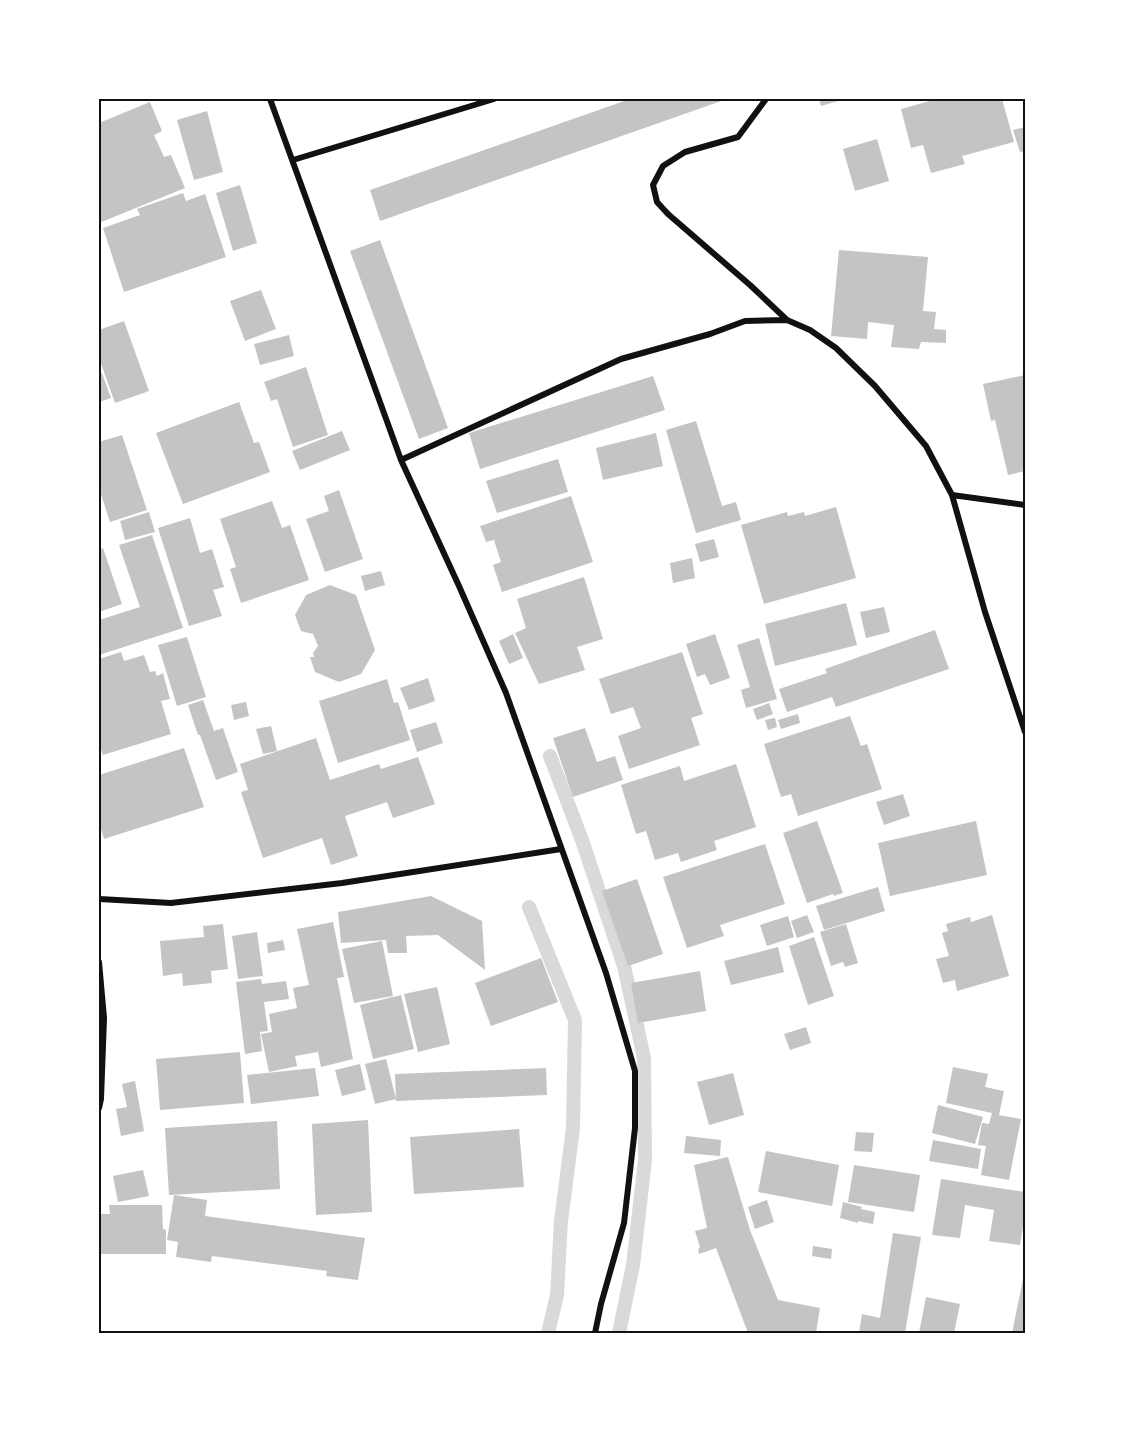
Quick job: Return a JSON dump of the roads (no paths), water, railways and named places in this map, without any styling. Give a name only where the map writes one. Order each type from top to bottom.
[{"type":"street","points":[[270,99],[400,460],[459,585],[506,693],[606,973],[635,1071],[635,1128],[624,1223],[600,1304],[595,1333]]},
{"type":"street","points":[[293,160],[494,99]]},
{"type":"street","points":[[766,99],[738,137],[685,153],[663,166],[653,185],[657,202],[668,214],[750,285],[787,321]]},
{"type":"street","points":[[400,460],[621,359],[710,334],[744,321],[787,321],[810,330],[836,348],[875,386],[926,446],[952,495],[985,612],[1025,732]]},
{"type":"street","points":[[952,495],[1025,505]]},
{"type":"street","points":[[99,898],[171,903],[342,883],[561,849]]},
{"type":"street","points":[[99,962],[104,1018],[99,1108]]},
{"type":"waterway","points":[[550,756],[582,840],[624,966],[644,1058],[645,1160],[633,1265],[619,1333]]},
{"type":"waterway","points":[[529,907],[575,1020],[573,1128],[561,1221],[557,1295],[548,1333]]}]
